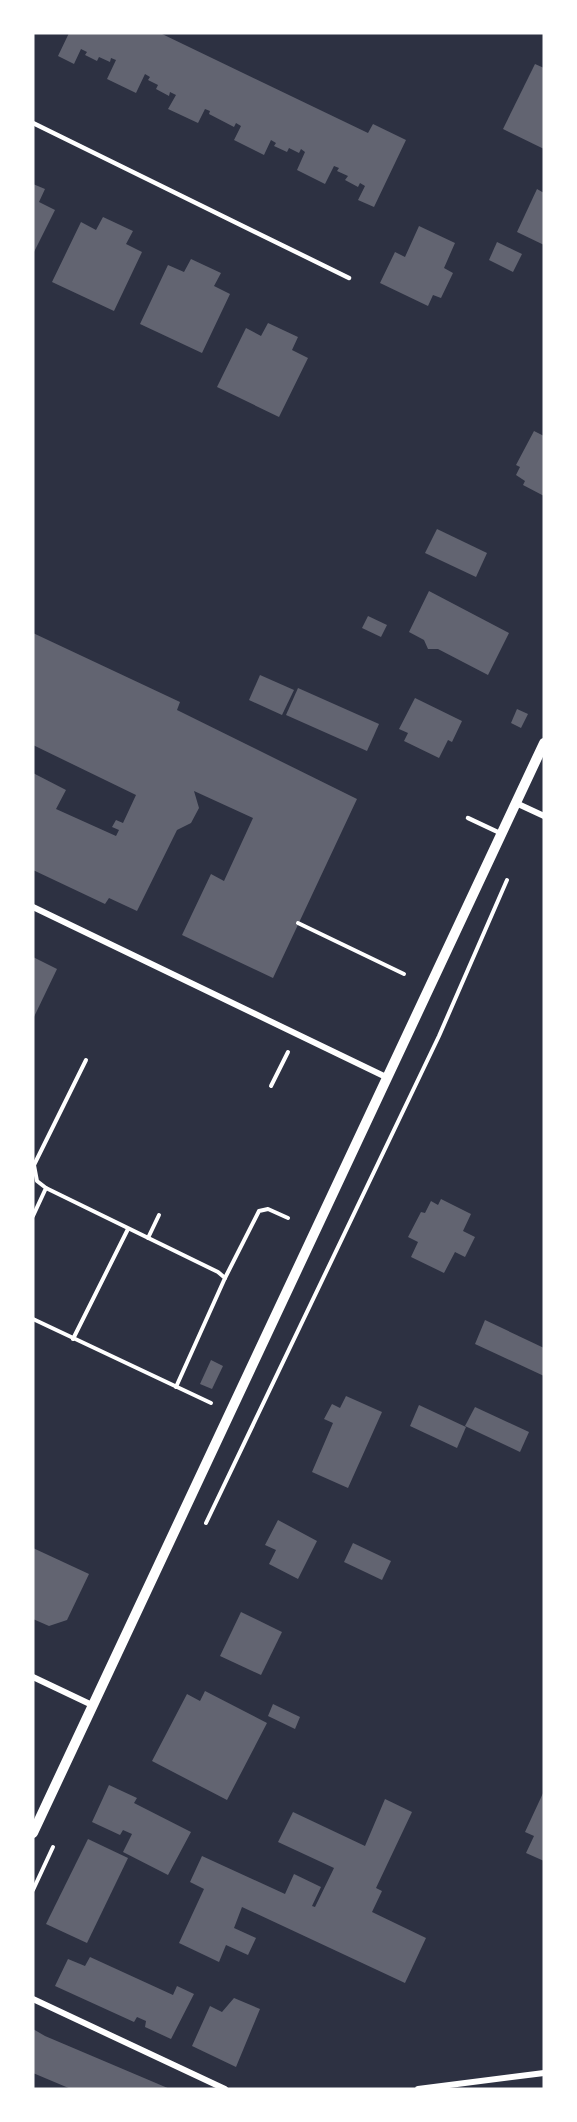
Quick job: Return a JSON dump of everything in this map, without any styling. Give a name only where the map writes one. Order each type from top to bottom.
[{"type":"street","points":[[33,1833],[544,743]]},
{"type":"street","points":[[516,803],[544,816]]},
{"type":"street","points":[[33,907],[387,1078]]},
{"type":"street","points":[[33,1677],[92,1705]]},
{"type":"street","points":[[33,1999],[225,2089]]},
{"type":"street","points":[[418,2089],[544,2073]]},
{"type":"lane","points":[[33,123],[349,278]]},
{"type":"lane","points":[[468,818],[502,834]]},
{"type":"path","points":[[203,1528],[439,1036],[508,878]]},
{"type":"path","points":[[298,923],[404,974]]},
{"type":"path","points":[[271,1086],[288,1052]]},
{"type":"path","points":[[86,1060],[34,1165],[37,1181],[46,1188],[218,1272],[225,1278]]},
{"type":"path","points":[[33,1216],[46,1188]]},
{"type":"path","points":[[177,1387],[225,1278],[259,1211],[268,1209],[288,1218]]},
{"type":"path","points":[[148,1238],[159,1215]]},
{"type":"path","points":[[73,1339],[128,1229]]},
{"type":"path","points":[[33,1319],[212,1404]]},
{"type":"path","points":[[33,1890],[57,1837]]},
{"type":"building","points":[[69,33],[160,33],[368,133],[373,124],[406,140],[374,207],[358,200],[365,186],[360,183],[358,187],[345,180],[348,176],[337,171],[339,168],[334,166],[325,184],[297,170],[305,152],[301,149],[299,153],[289,148],[287,152],[274,146],[276,143],[271,140],[264,155],[234,140],[241,126],[236,123],[234,127],[209,114],[210,111],[205,109],[198,123],[168,109],[176,95],[170,92],[169,96],[156,89],[158,85],[148,80],[150,77],[145,74],[136,93],[107,79],[116,60],[111,58],[110,62],[99,57],[97,61],[85,55],[87,52],[81,49],[74,64],[58,56]]},
{"type":"building","points":[[535,64],[544,68],[544,149],[503,129]]},
{"type":"building","points":[[33,184],[45,189],[39,202],[55,210],[33,254]]},
{"type":"building","points":[[537,189],[544,193],[544,245],[517,232]]},
{"type":"building","points":[[103,217],[133,231],[126,244],[142,252],[114,311],[52,282],[81,222],[96,230]]},
{"type":"building","points":[[419,226],[455,243],[444,268],[453,273],[441,298],[433,295],[428,306],[380,283],[395,252],[405,257]]},
{"type":"building","points":[[497,242],[522,254],[513,272],[489,260]]},
{"type":"building","points":[[191,259],[221,273],[214,286],[230,294],[202,353],[140,324],[168,265],[184,272]]},
{"type":"building","points":[[268,323],[298,337],[292,350],[308,358],[279,417],[217,387],[246,328],[261,336]]},
{"type":"building","points":[[534,431],[544,436],[544,496],[523,485],[525,481],[516,475],[520,467],[516,465]]},
{"type":"building","points":[[437,529],[487,553],[476,577],[425,553]]},
{"type":"building","points":[[429,591],[509,633],[488,675],[438,649],[428,649],[424,640],[409,632]]},
{"type":"building","points":[[368,616],[387,625],[381,637],[362,628]]},
{"type":"building","points":[[33,633],[180,702],[177,710],[357,799],[273,978],[182,935],[211,874],[224,881],[253,818],[194,791],[199,808],[191,823],[177,830],[137,911],[109,898],[105,904],[33,870],[33,773],[66,790],[56,809],[116,836],[119,830],[112,827],[116,820],[123,823],[136,795],[33,745]]},
{"type":"building","points":[[260,675],[294,690],[282,715],[249,700]]},
{"type":"building","points":[[298,688],[379,724],[367,751],[286,715]]},
{"type":"building","points":[[415,698],[462,721],[452,742],[448,740],[439,758],[404,741],[408,733],[399,729]]},
{"type":"building","points":[[517,709],[528,714],[521,728],[511,723]]},
{"type":"building","points":[[33,957],[57,969],[33,1019]]},
{"type":"building","points":[[441,1199],[471,1214],[463,1231],[475,1237],[465,1257],[455,1252],[444,1273],[411,1257],[418,1242],[408,1237],[421,1212],[425,1213],[431,1201],[438,1205]]},
{"type":"building","points":[[485,1320],[544,1348],[544,1376],[475,1344]]},
{"type":"building","points":[[211,1360],[223,1366],[212,1389],[200,1384]]},
{"type":"building","points":[[346,1396],[382,1412],[348,1488],[312,1472],[333,1423],[324,1419],[332,1404],[340,1408]]},
{"type":"building","points":[[419,1405],[466,1427],[457,1448],[410,1426]]},
{"type":"building","points":[[475,1407],[529,1432],[520,1452],[465,1426]]},
{"type":"building","points":[[278,1520],[317,1541],[298,1579],[269,1564],[276,1550],[265,1545]]},
{"type":"building","points":[[353,1543],[391,1561],[382,1580],[344,1562]]},
{"type":"building","points":[[33,1548],[89,1574],[67,1620],[49,1626],[33,1619]]},
{"type":"building","points":[[241,1612],[282,1632],[261,1675],[220,1656]]},
{"type":"building","points":[[205,1691],[267,1723],[227,1800],[152,1761],[187,1694],[200,1701]]},
{"type":"building","points":[[273,1704],[300,1717],[295,1729],[268,1716]]},
{"type":"building","points":[[109,1785],[137,1798],[134,1803],[191,1832],[168,1875],[123,1852],[132,1834],[123,1830],[120,1835],[92,1822]]},
{"type":"building","points":[[544,1791],[544,1861],[526,1853],[534,1836],[525,1832]]},
{"type":"building","points":[[385,1799],[412,1812],[376,1888],[382,1891],[372,1912],[426,1938],[405,1983],[242,1907],[234,1928],[256,1938],[248,1955],[226,1945],[219,1962],[179,1943],[204,1889],[190,1882],[202,1856],[285,1894],[294,1874],[321,1887],[312,1906],[315,1907],[334,1868],[278,1842],[293,1812],[365,1846]]},
{"type":"building","points":[[88,1839],[128,1858],[87,1943],[46,1924]]},
{"type":"building","points":[[90,1957],[173,1995],[177,1986],[194,1994],[171,2039],[145,2027],[146,2021],[137,2017],[134,2022],[55,1986],[68,1959],[85,1966]]},
{"type":"building","points":[[234,1998],[260,2009],[236,2067],[192,2046],[210,2006],[222,2012]]},
{"type":"building","points":[[33,2029],[170,2089],[71,2089],[33,2073]]}]
